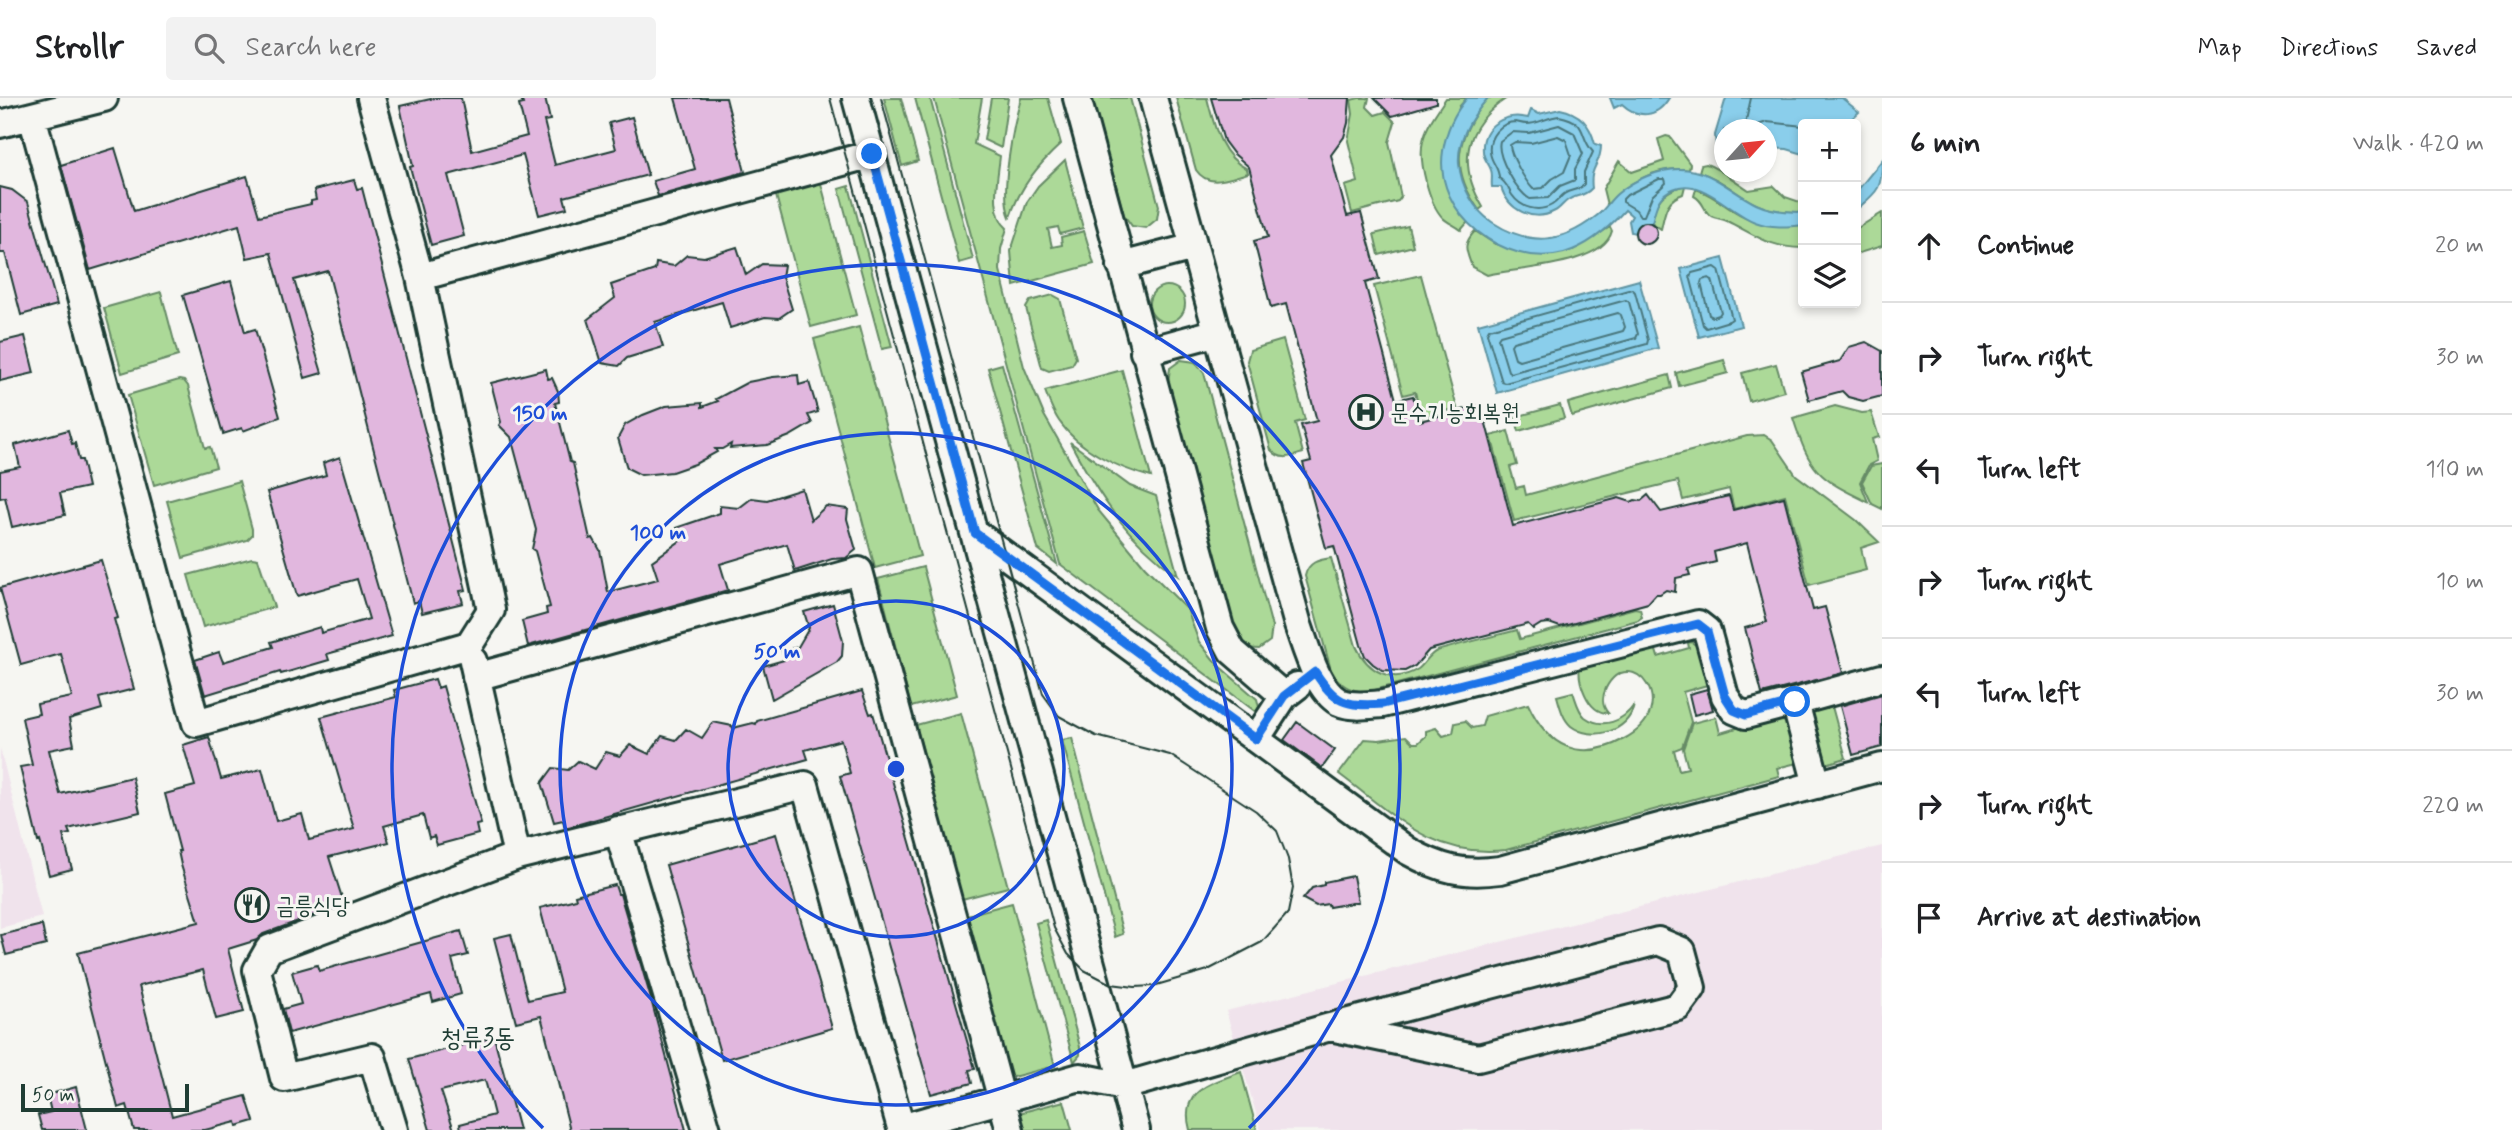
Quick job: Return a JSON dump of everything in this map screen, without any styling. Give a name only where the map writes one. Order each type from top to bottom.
[{"type":"street","points":[[0,124],[104,98]]},
{"type":"street","points":[[370,98],[420,277],[491,610],[470,646],[517,856]]},
{"type":"street","points":[[856,98],[1136,1130]]},
{"type":"street","points":[[1077,98],[1220,628],[1232,651],[1284,696]]},
{"type":"street","points":[[1153,98],[1298,625],[1315,672],[1327,691],[1339,702],[1360,706],[1383,704],[1698,624],[1707,631],[1725,696],[1734,710],[1746,715],[1882,678]]},
{"type":"street","points":[[32,116],[196,723],[470,646]]},
{"type":"street","points":[[420,277],[872,154]]},
{"type":"street","points":[[1121,266],[1194,247]]},
{"type":"street","points":[[1144,352],[1217,332]]},
{"type":"street","points":[[975,533],[1408,851],[1429,863],[1454,871],[1477,874],[1500,870],[1882,767]]},
{"type":"street","points":[[477,677],[859,571],[1010,1130]]},
{"type":"street","points":[[1256,739],[1284,696],[1315,672]]},
{"type":"street","points":[[1795,702],[1817,785]]},
{"type":"street","points":[[394,1130],[372,1057],[284,1078],[257,970],[269,949],[517,856],[805,785],[898,1129],[1080,1077],[1124,1086],[1330,1027],[1658,941],[1682,951],[1692,988],[1678,1007],[1478,1058],[1330,1027]]},
{"type":"street","points":[[618,830],[706,1130]]},
{"type":"shaded area","points":[[0,748],[42,917],[0,928]]},
{"type":"shaded area","points":[[1882,846],[1882,1130],[1261,1130],[1226,1011]]},
{"type":"green space","points":[[884,98],[901,98],[918,161],[902,166]]},
{"type":"green space","points":[[915,98],[930,98],[973,259],[959,263]]},
{"type":"green space","points":[[934,98],[982,98],[974,144],[1000,156],[996,204],[1001,221],[1007,228],[1001,249],[1000,270],[1024,367],[1044,415],[1098,510],[1145,567],[1187,609],[1199,642],[1218,665],[1257,699],[1259,707],[1256,712],[1060,564]]},
{"type":"green space","points":[[991,98],[1008,98],[1001,148],[984,140]]},
{"type":"green space","points":[[1021,98],[1048,98],[1061,144],[1031,177],[1010,217],[1007,206],[1007,176]]},
{"type":"green space","points":[[1092,98],[1130,98],[1159,206],[1157,219],[1146,228],[1132,226],[1124,215]]},
{"type":"green space","points":[[1176,98],[1207,98],[1224,148],[1248,173],[1213,181],[1201,176],[1196,170]]},
{"type":"green space","points":[[1369,98],[1367,107],[1375,115],[1385,112],[1395,122],[1389,142],[1401,197],[1398,201],[1352,213],[1345,186],[1358,182],[1348,141],[1353,114],[1351,100]]},
{"type":"green space","points":[[1446,98],[1467,98],[1459,107],[1456,207],[1468,222],[1461,230],[1445,220],[1438,211],[1423,170],[1423,141]]},
{"type":"green space","points":[[1487,98],[1507,98],[1481,121],[1469,147],[1470,176],[1483,207],[1479,210],[1463,180],[1460,153],[1468,126]]},
{"type":"green space","points":[[1670,137],[1690,164],[1689,170],[1666,170],[1644,177],[1623,190],[1607,205],[1603,189],[1619,161],[1632,172],[1664,161],[1658,139]]},
{"type":"green space","points":[[1065,160],[1083,228],[1060,234],[1058,227],[1048,229],[1052,247],[1062,245],[1061,237],[1084,231],[1094,264],[1014,286],[1011,251],[1027,202],[1038,186]]},
{"type":"green space","points":[[1701,165],[1714,168],[1714,178],[1699,172]]},
{"type":"green space","points":[[819,176],[856,315],[811,327],[774,188]]},
{"type":"green space","points":[[1721,182],[1737,182],[1749,190],[1774,186],[1785,197],[1798,201],[1798,212],[1766,208]]},
{"type":"green space","points":[[849,186],[892,347],[882,349],[839,189]]},
{"type":"green space","points":[[1685,186],[1683,194],[1669,203],[1661,229],[1651,222],[1657,203],[1669,191]]},
{"type":"green space","points":[[1696,189],[1756,222],[1798,225],[1798,248],[1772,243],[1711,216],[1694,196]]},
{"type":"green space","points":[[1882,213],[1882,246],[1861,252],[1861,226]]},
{"type":"green space","points":[[1408,226],[1413,246],[1379,255],[1374,234]]},
{"type":"green space","points":[[1610,227],[1612,231],[1605,243],[1593,252],[1557,264],[1487,275],[1472,267],[1467,252],[1468,240],[1475,231],[1495,244],[1573,250]]},
{"type":"green space","points":[[1421,275],[1457,408],[1422,417],[1415,392],[1403,395],[1374,286]]},
{"type":"green space","points":[[1167,286],[1180,291],[1185,304],[1180,317],[1167,322],[1154,317],[1149,304],[1154,291]]},
{"type":"green space","points":[[161,292],[178,356],[122,373],[104,308]]},
{"type":"green space","points":[[1053,295],[1060,299],[1076,358],[1072,365],[1049,371],[1042,368],[1026,308],[1030,301]]},
{"type":"green space","points":[[859,327],[920,556],[875,568],[814,339]]},
{"type":"green space","points":[[1283,340],[1305,420],[1295,423],[1303,453],[1286,457],[1278,456],[1271,450],[1247,361],[1250,350]]},
{"type":"green space","points":[[1181,360],[1195,362],[1204,373],[1272,627],[1270,641],[1259,649],[1245,648],[1237,636],[1168,383],[1170,368]]},
{"type":"green space","points":[[1724,360],[1728,373],[1679,386],[1676,373]]},
{"type":"green space","points":[[1002,364],[1057,564],[1038,549],[988,368]]},
{"type":"green space","points":[[1776,364],[1784,391],[1749,401],[1742,373]]},
{"type":"green space","points":[[1122,370],[1151,477],[1113,463],[1077,441],[1059,421],[1045,391]]},
{"type":"green space","points":[[1669,375],[1672,388],[1572,416],[1568,403]]},
{"type":"green space","points":[[179,380],[188,386],[205,448],[210,447],[216,467],[154,485],[128,395]]},
{"type":"green space","points":[[1560,405],[1564,418],[1519,431],[1515,417]]},
{"type":"green space","points":[[1835,406],[1862,413],[1871,412],[1879,437],[1872,439],[1877,461],[1869,465],[1860,482],[1868,502],[1826,479],[1811,462],[1799,436],[1793,418]]},
{"type":"green space","points":[[1508,431],[1517,465],[1510,467],[1516,488],[1524,486],[1526,495],[1747,436],[1764,435],[1772,440],[1796,475],[1856,520],[1879,542],[1861,548],[1866,570],[1809,585],[1785,495],[1734,509],[1729,489],[1683,500],[1678,481],[1514,521],[1491,436]]},
{"type":"green space","points":[[1070,442],[1130,486],[1156,496],[1178,576],[1143,547],[1116,516]]},
{"type":"green space","points":[[1882,464],[1882,509],[1872,504],[1862,482],[1871,466]]},
{"type":"green space","points":[[239,481],[252,535],[247,540],[183,558],[167,501]]},
{"type":"green space","points":[[252,558],[258,559],[274,607],[203,627],[188,575]]},
{"type":"green space","points":[[1331,558],[1356,646],[1373,668],[1389,676],[1408,674],[1418,669],[1437,651],[1517,630],[1520,639],[1635,608],[1640,609],[1642,617],[1367,692],[1361,691],[1342,683],[1331,670],[1305,576],[1314,562]]},
{"type":"green space","points":[[923,567],[957,695],[911,707],[878,579]]},
{"type":"green space","points":[[1688,643],[1697,646],[1707,685],[1683,692],[1691,722],[1682,747],[1674,750],[1679,770],[1688,768],[1683,749],[1692,723],[1716,717],[1720,733],[1767,721],[1784,721],[1793,733],[1801,762],[1777,768],[1779,776],[1506,850],[1480,851],[1457,848],[1415,830],[1339,774],[1365,739],[1406,736],[1413,743],[1418,743],[1426,736],[1426,731],[1436,728],[1443,736],[1453,733],[1455,723],[1465,721],[1472,728],[1482,726],[1485,716],[1528,704],[1545,731],[1567,747],[1593,750],[1608,746],[1642,726],[1650,711],[1651,697],[1647,684],[1638,675],[1628,672],[1616,676],[1604,695],[1604,707],[1608,713],[1601,712],[1594,708],[1585,694],[1580,678],[1580,663],[1654,644],[1658,657],[1689,648]]},
{"type":"green space","points":[[1573,692],[1583,715],[1599,723],[1618,719],[1634,705],[1631,714],[1617,728],[1599,734],[1589,733],[1571,726],[1562,712],[1557,696]]},
{"type":"green space","points":[[1830,699],[1846,758],[1826,764],[1811,719],[1816,706]]},
{"type":"green space","points":[[961,713],[1008,887],[962,899],[916,725]]},
{"type":"green space","points":[[1072,738],[1123,934],[1115,937],[1062,740]]},
{"type":"green space","points":[[1012,903],[1055,1066],[1009,1078],[967,915]]},
{"type":"green space","points":[[1046,920],[1080,1047],[1080,1055],[1074,1062],[1036,923]]},
{"type":"green space","points":[[1241,1072],[1257,1130],[1190,1130],[1189,1106],[1193,1097],[1208,1085]]},
{"type":"green space","points":[[1064,1101],[1072,1130],[1023,1130],[1019,1113]]},
{"type":"water","points":[[1467,98],[1488,98],[1471,120],[1460,146],[1462,181],[1474,204],[1485,217],[1519,235],[1545,239],[1570,233],[1598,215],[1617,194],[1631,184],[1655,173],[1680,169],[1711,177],[1714,182],[1719,182],[1762,206],[1779,211],[1798,212],[1798,225],[1779,226],[1755,222],[1705,191],[1684,186],[1673,189],[1660,199],[1650,226],[1642,235],[1631,232],[1629,221],[1632,216],[1625,210],[1597,236],[1573,250],[1541,256],[1519,253],[1478,232],[1461,215],[1449,196],[1443,174],[1443,151],[1451,123]]},
{"type":"water","points":[[1610,98],[1669,98],[1653,113],[1641,114],[1622,104],[1614,108]]},
{"type":"water","points":[[1726,98],[1842,98],[1859,112],[1851,119],[1798,119],[1798,152],[1777,148],[1777,119],[1720,119]]},
{"type":"water","points":[[1560,109],[1583,120],[1595,144],[1601,146],[1592,175],[1592,188],[1568,200],[1555,211],[1538,216],[1530,215],[1515,208],[1501,187],[1492,187],[1492,172],[1483,154],[1483,142],[1496,122],[1511,117],[1528,118],[1531,110],[1539,114]]},
{"type":"water","points":[[1882,160],[1880,184],[1861,205],[1861,186]]},
{"type":"water","points":[[1723,258],[1741,326],[1699,337],[1681,269]]},
{"type":"water","points":[[1639,280],[1658,348],[1497,393],[1478,324]]},
{"type":"building","points":[[435,98],[461,98],[472,151],[527,136],[519,105],[523,104],[521,98],[545,98],[550,120],[544,121],[555,165],[616,149],[609,123],[632,117],[648,175],[564,197],[567,208],[539,215],[523,155],[448,175],[464,236],[431,245],[410,167],[413,166],[400,106]]},
{"type":"building","points":[[675,98],[726,98],[745,172],[658,196],[653,181],[695,169]]},
{"type":"building","name":"문수기능회복원","points":[[1211,98],[1350,98],[1344,137],[1331,155],[1347,216],[1361,213],[1379,279],[1365,283],[1396,400],[1413,396],[1420,421],[1481,405],[1513,526],[1619,498],[1631,502],[1641,501],[1648,495],[1661,512],[1729,496],[1733,510],[1784,497],[1813,610],[1825,607],[1843,673],[1762,694],[1745,628],[1767,622],[1747,543],[1714,552],[1716,562],[1688,569],[1690,575],[1676,578],[1675,592],[1666,590],[1656,594],[1648,603],[1560,627],[1549,623],[1533,629],[1528,624],[1429,650],[1415,666],[1405,671],[1382,670],[1373,664],[1365,656],[1361,645],[1334,546],[1326,548],[1303,463],[1311,461],[1301,425],[1317,421],[1286,304],[1271,308],[1254,241],[1268,237],[1249,167],[1224,141]]},
{"type":"building","points":[[1374,98],[1436,98],[1436,103],[1392,116]]},
{"type":"building","points":[[115,148],[134,211],[247,176],[259,216],[311,204],[311,201],[316,200],[314,190],[354,180],[357,189],[362,188],[466,590],[460,591],[463,603],[422,613],[419,601],[413,603],[328,271],[294,280],[322,373],[305,378],[271,253],[247,258],[239,225],[90,270],[61,165]]},
{"type":"building","points":[[0,187],[12,190],[28,202],[57,305],[21,315],[5,253],[0,253]]},
{"type":"building","points":[[1646,222],[1654,225],[1657,233],[1654,241],[1646,244],[1638,241],[1635,233],[1638,225]]},
{"type":"building","points":[[737,247],[746,275],[762,264],[784,265],[782,277],[792,309],[779,318],[765,317],[730,328],[722,302],[655,322],[663,347],[627,358],[619,366],[602,363],[588,319],[615,298],[611,285],[655,270],[656,263],[674,266],[687,255],[704,257]]},
{"type":"building","points":[[231,281],[245,332],[255,329],[280,417],[243,431],[242,428],[223,434],[183,295]]},
{"type":"building","points":[[25,336],[34,373],[0,381],[0,342]]},
{"type":"building","points":[[1866,342],[1882,351],[1882,396],[1863,401],[1848,397],[1842,391],[1809,400],[1801,372],[1840,361],[1849,347]]},
{"type":"building","points":[[546,369],[548,379],[552,378],[558,391],[559,402],[555,403],[570,462],[573,463],[590,539],[593,538],[600,550],[608,592],[658,579],[652,561],[680,541],[676,528],[720,513],[720,506],[739,508],[752,498],[767,500],[802,489],[811,520],[826,506],[848,509],[847,519],[856,550],[846,558],[832,559],[795,571],[787,544],[720,564],[728,590],[528,646],[522,621],[547,614],[546,608],[550,607],[535,551],[532,549],[536,530],[511,437],[499,425],[501,422],[491,383]]},
{"type":"building","points":[[798,375],[799,385],[809,382],[818,412],[808,415],[812,423],[790,436],[767,445],[730,448],[731,444],[715,449],[717,452],[695,464],[672,472],[641,475],[627,468],[618,438],[625,425],[643,415],[666,406],[702,403],[702,407],[718,401],[716,399],[748,382]]},
{"type":"building","points":[[68,430],[79,460],[82,460],[88,487],[60,493],[65,515],[12,527],[5,497],[0,498],[0,471],[20,467],[15,445]]},
{"type":"building","points":[[340,457],[392,636],[327,654],[329,660],[205,695],[195,660],[219,652],[223,662],[273,647],[271,642],[320,627],[321,633],[369,619],[357,579],[297,596],[267,492],[326,475],[323,463]]},
{"type":"building","points":[[101,560],[134,689],[99,698],[102,709],[69,719],[74,745],[49,750],[60,794],[132,777],[140,812],[68,829],[70,834],[63,835],[72,869],[49,875],[20,767],[32,765],[22,718],[39,714],[37,704],[72,697],[61,654],[21,665],[0,588]]},
{"type":"building","points":[[833,604],[843,641],[842,656],[837,662],[772,699],[763,666],[784,660],[782,651],[798,647],[809,628],[804,612]]},
{"type":"building","points":[[435,679],[438,688],[443,686],[481,824],[476,825],[478,834],[437,845],[434,836],[429,838],[423,815],[384,826],[389,842],[329,857],[344,904],[228,949],[244,1012],[216,1019],[203,970],[139,986],[172,1116],[246,1096],[254,1121],[237,1126],[236,1122],[205,1130],[134,1130],[127,1105],[118,1108],[78,953],[199,922],[181,865],[180,851],[165,794],[195,786],[183,745],[209,737],[221,779],[262,769],[276,821],[302,814],[309,840],[354,829],[321,717],[396,697],[394,690]]},
{"type":"building","points":[[1707,689],[1713,710],[1694,715],[1689,694]]},
{"type":"building","points":[[862,691],[870,714],[873,713],[975,1069],[969,1070],[972,1083],[931,1094],[840,776],[850,773],[841,740],[805,750],[808,759],[565,828],[563,820],[554,822],[542,783],[553,768],[568,770],[578,761],[595,769],[606,752],[620,756],[630,745],[649,754],[662,736],[676,740],[686,729],[702,738],[713,722],[733,728],[756,724],[757,721]]},
{"type":"building","points":[[1882,694],[1882,747],[1853,755],[1840,706]]},
{"type":"building","points":[[1297,722],[1335,750],[1322,768],[1284,740]]},
{"type":"building","points":[[776,834],[832,1028],[722,1060],[666,865]]},
{"type":"building","points":[[1353,876],[1358,902],[1329,907],[1328,904],[1316,906],[1303,899],[1312,888],[1324,885],[1324,882]]},
{"type":"building","points":[[615,885],[649,992],[686,1130],[570,1130],[541,1016],[516,1022],[494,938],[511,934],[528,1000],[562,992],[540,908],[576,899],[575,895]]},
{"type":"building","points":[[42,925],[46,945],[6,955],[1,935]]},
{"type":"building","points":[[461,931],[468,955],[452,959],[461,994],[433,1002],[431,994],[289,1033],[283,1009],[301,1004],[292,972],[317,965],[319,971]]},
{"type":"building","points":[[494,1037],[519,1130],[461,1130],[460,1124],[494,1115],[485,1080],[441,1091],[454,1130],[430,1130],[409,1059]]},
{"type":"building","points":[[76,1087],[87,1130],[42,1130],[38,1115],[51,1112],[47,1095]]},
{"type":"tram line","points":[[830,98],[1054,928],[1068,954],[1084,970],[1111,984],[1153,986],[1208,970],[1262,942],[1288,913],[1293,888],[1288,859],[1277,831],[1256,811],[1170,755],[1096,736],[1059,716],[1043,694],[881,98]]},
{"type":"place","name":"문수기능회복원","points":[[1366,412]]},
{"type":"place","name":"금릉식당","points":[[252,905]]},
{"type":"district","name":"청류3동","points":[[478,1037]]},
{"type":"route","points":[[872,154],[975,533],[1256,739],[1284,696],[1315,672],[1327,691],[1339,702],[1360,706],[1383,704],[1698,624],[1707,631],[1725,696],[1734,710],[1746,715],[1795,702]]}]
